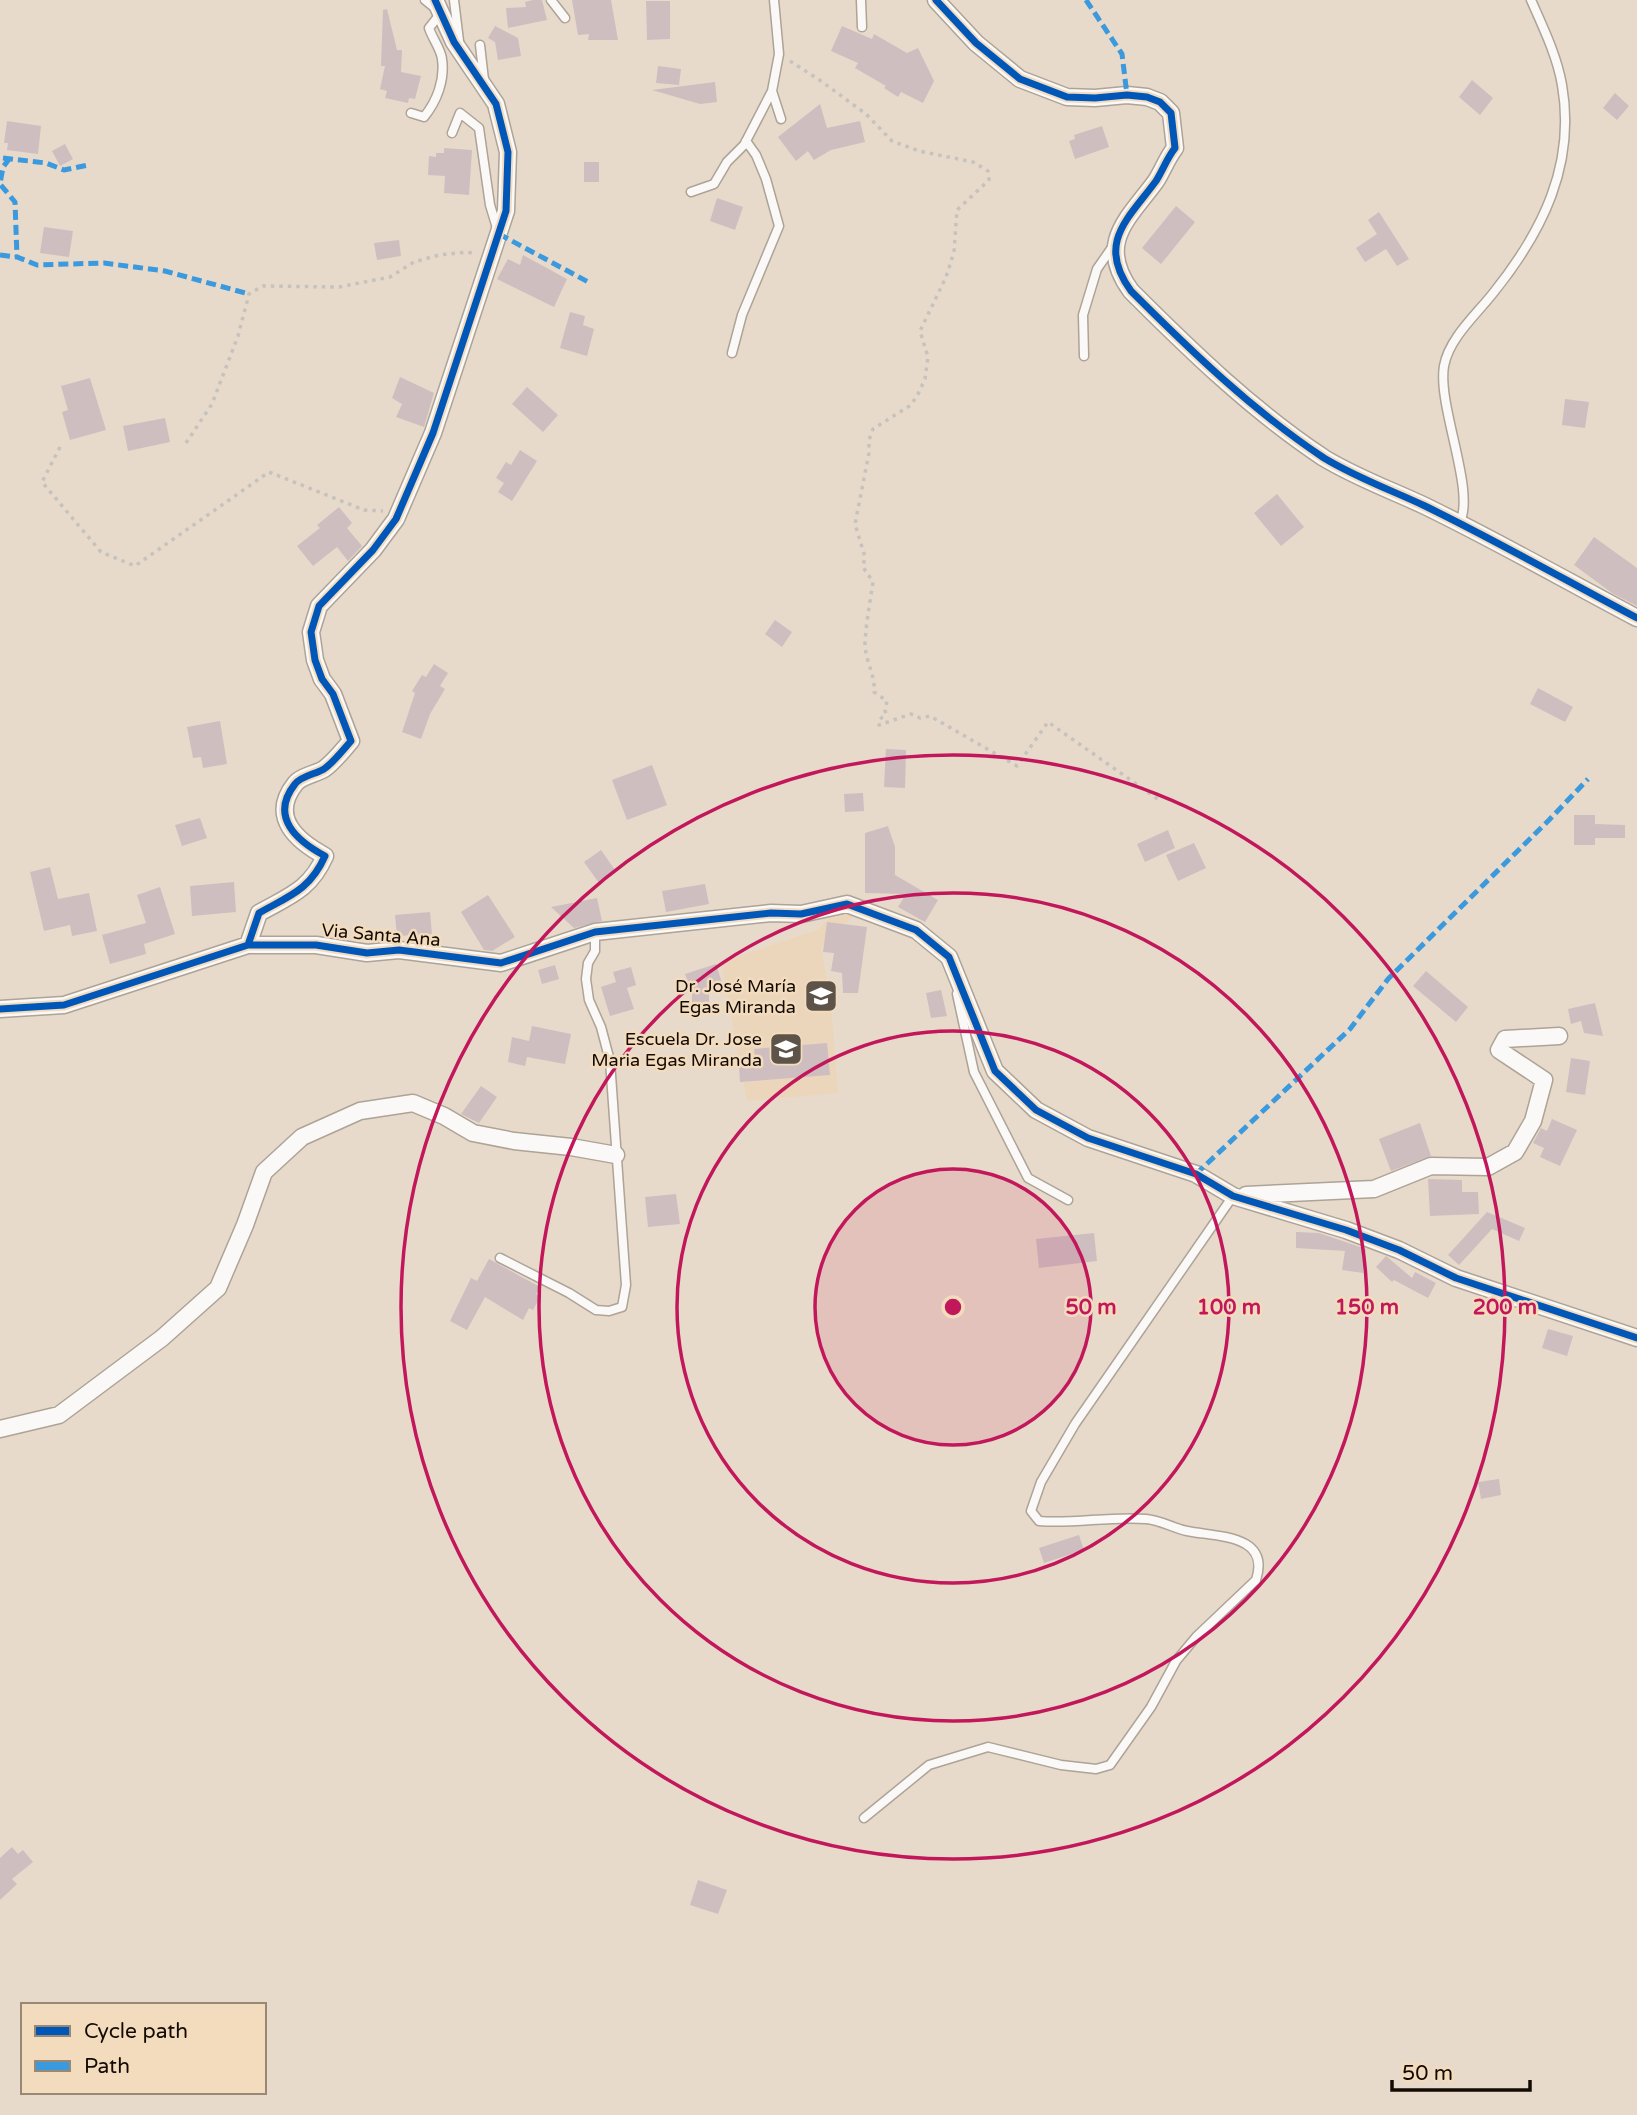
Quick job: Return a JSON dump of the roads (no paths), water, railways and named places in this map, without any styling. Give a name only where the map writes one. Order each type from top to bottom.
[{"type":"street","points":[[936,0],[976,43],[1020,79],[1067,96],[1147,97],[1160,102],[1171,113],[1175,148],[1155,182],[1126,218],[1117,241],[1117,264],[1131,291],[1245,399],[1295,438],[1341,468],[1459,524],[1637,618]]},
{"type":"street","points":[[248,945],[259,913],[307,886],[318,872],[325,856],[304,845],[289,829],[284,807],[296,782],[325,768],[351,741],[333,694],[322,679],[315,660],[311,632],[319,606],[373,550],[396,519],[433,433],[506,211],[508,152],[496,104],[460,51],[438,6]]},
{"type":"street","name":"Via Santa Ana","points":[[0,1009],[64,1005],[248,945],[316,945],[366,953],[399,950],[501,962],[595,932],[771,913],[801,914],[846,904],[916,930],[949,957]]},
{"type":"street","points":[[949,957],[995,1071],[1036,1110],[1088,1138],[1196,1174],[1233,1196],[1346,1230],[1399,1250],[1456,1278],[1637,1338]]},
{"type":"street","points":[[1233,1196],[1374,1189],[1431,1166],[1488,1167],[1515,1152],[1533,1121],[1544,1080],[1499,1050],[1505,1039],[1559,1036]]},
{"type":"street","points":[[0,1429],[59,1415],[162,1338],[209,1296],[218,1287],[264,1172],[302,1137],[337,1121],[360,1111],[413,1103],[444,1115],[473,1133],[616,1155]]},
{"type":"lane","points":[[411,113],[424,117],[437,101],[442,57],[429,28],[438,6],[425,0]]},
{"type":"lane","points":[[454,0],[460,51]]},
{"type":"lane","points":[[551,0],[565,18]]},
{"type":"lane","points":[[691,192],[714,184],[727,162],[746,141],[772,90],[779,54],[774,0]]},
{"type":"lane","points":[[861,0],[862,27]]},
{"type":"lane","points":[[1459,524],[1463,506],[1452,429],[1444,395],[1445,363],[1452,344],[1512,270],[1531,241],[1549,202],[1563,146],[1565,114],[1562,84],[1531,0]]},
{"type":"lane","points":[[480,45],[486,90]]},
{"type":"lane","points":[[772,90],[781,119]]},
{"type":"lane","points":[[452,133],[460,113],[479,128],[490,205],[499,234]]},
{"type":"lane","points":[[733,353],[742,315],[779,226],[766,179],[756,155],[746,141]]},
{"type":"lane","points":[[1084,356],[1083,315],[1097,269],[1117,241]]},
{"type":"lane","points":[[500,1258],[596,1310],[609,1311],[622,1307],[626,1285],[623,1221],[610,1061],[601,1027],[589,1000],[586,979],[588,963],[595,951],[595,932]]},
{"type":"lane","points":[[949,957],[974,1072],[1028,1178],[1068,1200]]},
{"type":"lane","points":[[864,1818],[929,1765],[988,1747],[1061,1765],[1096,1769],[1110,1765],[1152,1707],[1176,1661],[1196,1637],[1256,1580],[1259,1570],[1254,1552],[1240,1540],[1186,1531],[1148,1519],[1059,1523],[1039,1521],[1031,1511],[1041,1482],[1075,1424],[1233,1196]]},
{"type":"place","name":"Dr. José María Egas Miranda","points":[[821,996]]},
{"type":"place","name":"Escuela Dr. Jose Maria Egas Miranda","points":[[786,1049]]}]
